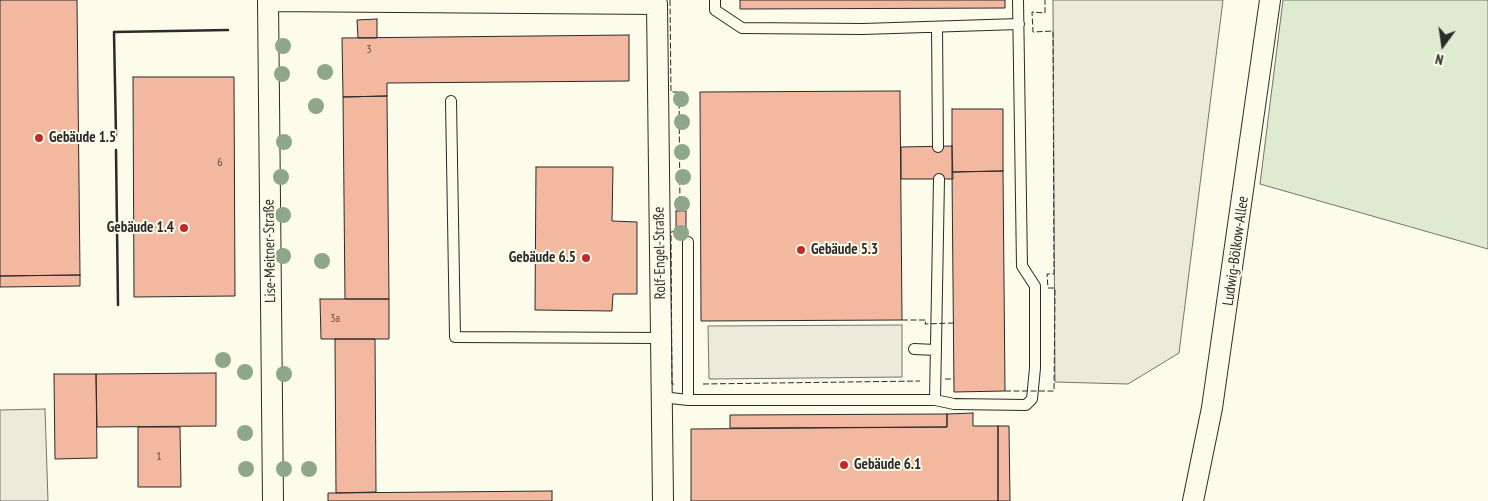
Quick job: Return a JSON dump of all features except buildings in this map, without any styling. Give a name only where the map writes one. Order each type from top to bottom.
[{"type":"street","name":"Ludwig-Bölkow-Allee","points":[[1193,501],[1212,408],[1270,0]]},
{"type":"street","name":"Rolf-Engel-Straße","points":[[268,1],[656,4],[663,501]]},
{"type":"street","name":"Lise-Meitner-Straße","points":[[268,1],[273,501]]},
{"type":"lane","points":[[662,396],[688,400],[934,400],[954,404],[1026,405],[1032,399],[1036,368],[1035,286],[1022,266],[1018,0]]},
{"type":"lane","points":[[715,5],[742,28],[863,30],[1018,24]]},
{"type":"lane","points":[[937,27],[938,147]]},
{"type":"lane","points":[[451,101],[455,337],[661,338]]},
{"type":"lane","points":[[934,400],[939,179]]},
{"type":"lane","points":[[688,242],[688,400]]},
{"type":"lane","points":[[914,350],[936,350]]},
{"type":"green space","points":[[1283,0],[1488,0],[1488,249],[1260,184]]},
{"type":"shaded area","points":[[1053,0],[1223,0],[1179,353],[1128,384],[1055,382]]},
{"type":"shaded area","points":[[902,325],[902,377],[709,379],[708,326]]},
{"type":"shaded area","points":[[45,409],[48,501],[0,501],[0,410]]},
{"type":"fence","points":[[670,0],[671,92],[679,92],[680,211]]},
{"type":"fence","points":[[1005,391],[1054,391],[1055,288],[1048,288],[1047,274],[1054,274],[1053,31],[1033,32],[1032,12],[1045,13],[1045,0]]},
{"type":"fence","points":[[676,231],[671,232],[672,384],[676,384]]},
{"type":"fence","points":[[902,320],[926,320],[925,324],[954,323]]},
{"type":"fence","points":[[945,379],[954,379]]},
{"type":"fence","points":[[703,384],[920,381]]},
{"type":"wall","points":[[116,136],[114,32],[228,30]]},
{"type":"wall","points":[[116,150],[118,305]]},
{"type":"place","name":"Gebäude 1.5","points":[[39,138]]},
{"type":"place","name":"Gebäude 1.4","points":[[184,228]]},
{"type":"place","name":"Gebäude 5.3","points":[[801,250]]},
{"type":"place","name":"Gebäude 6.5","points":[[586,258]]},
{"type":"place","name":"Gebäude 6.1","points":[[844,465]]}]
